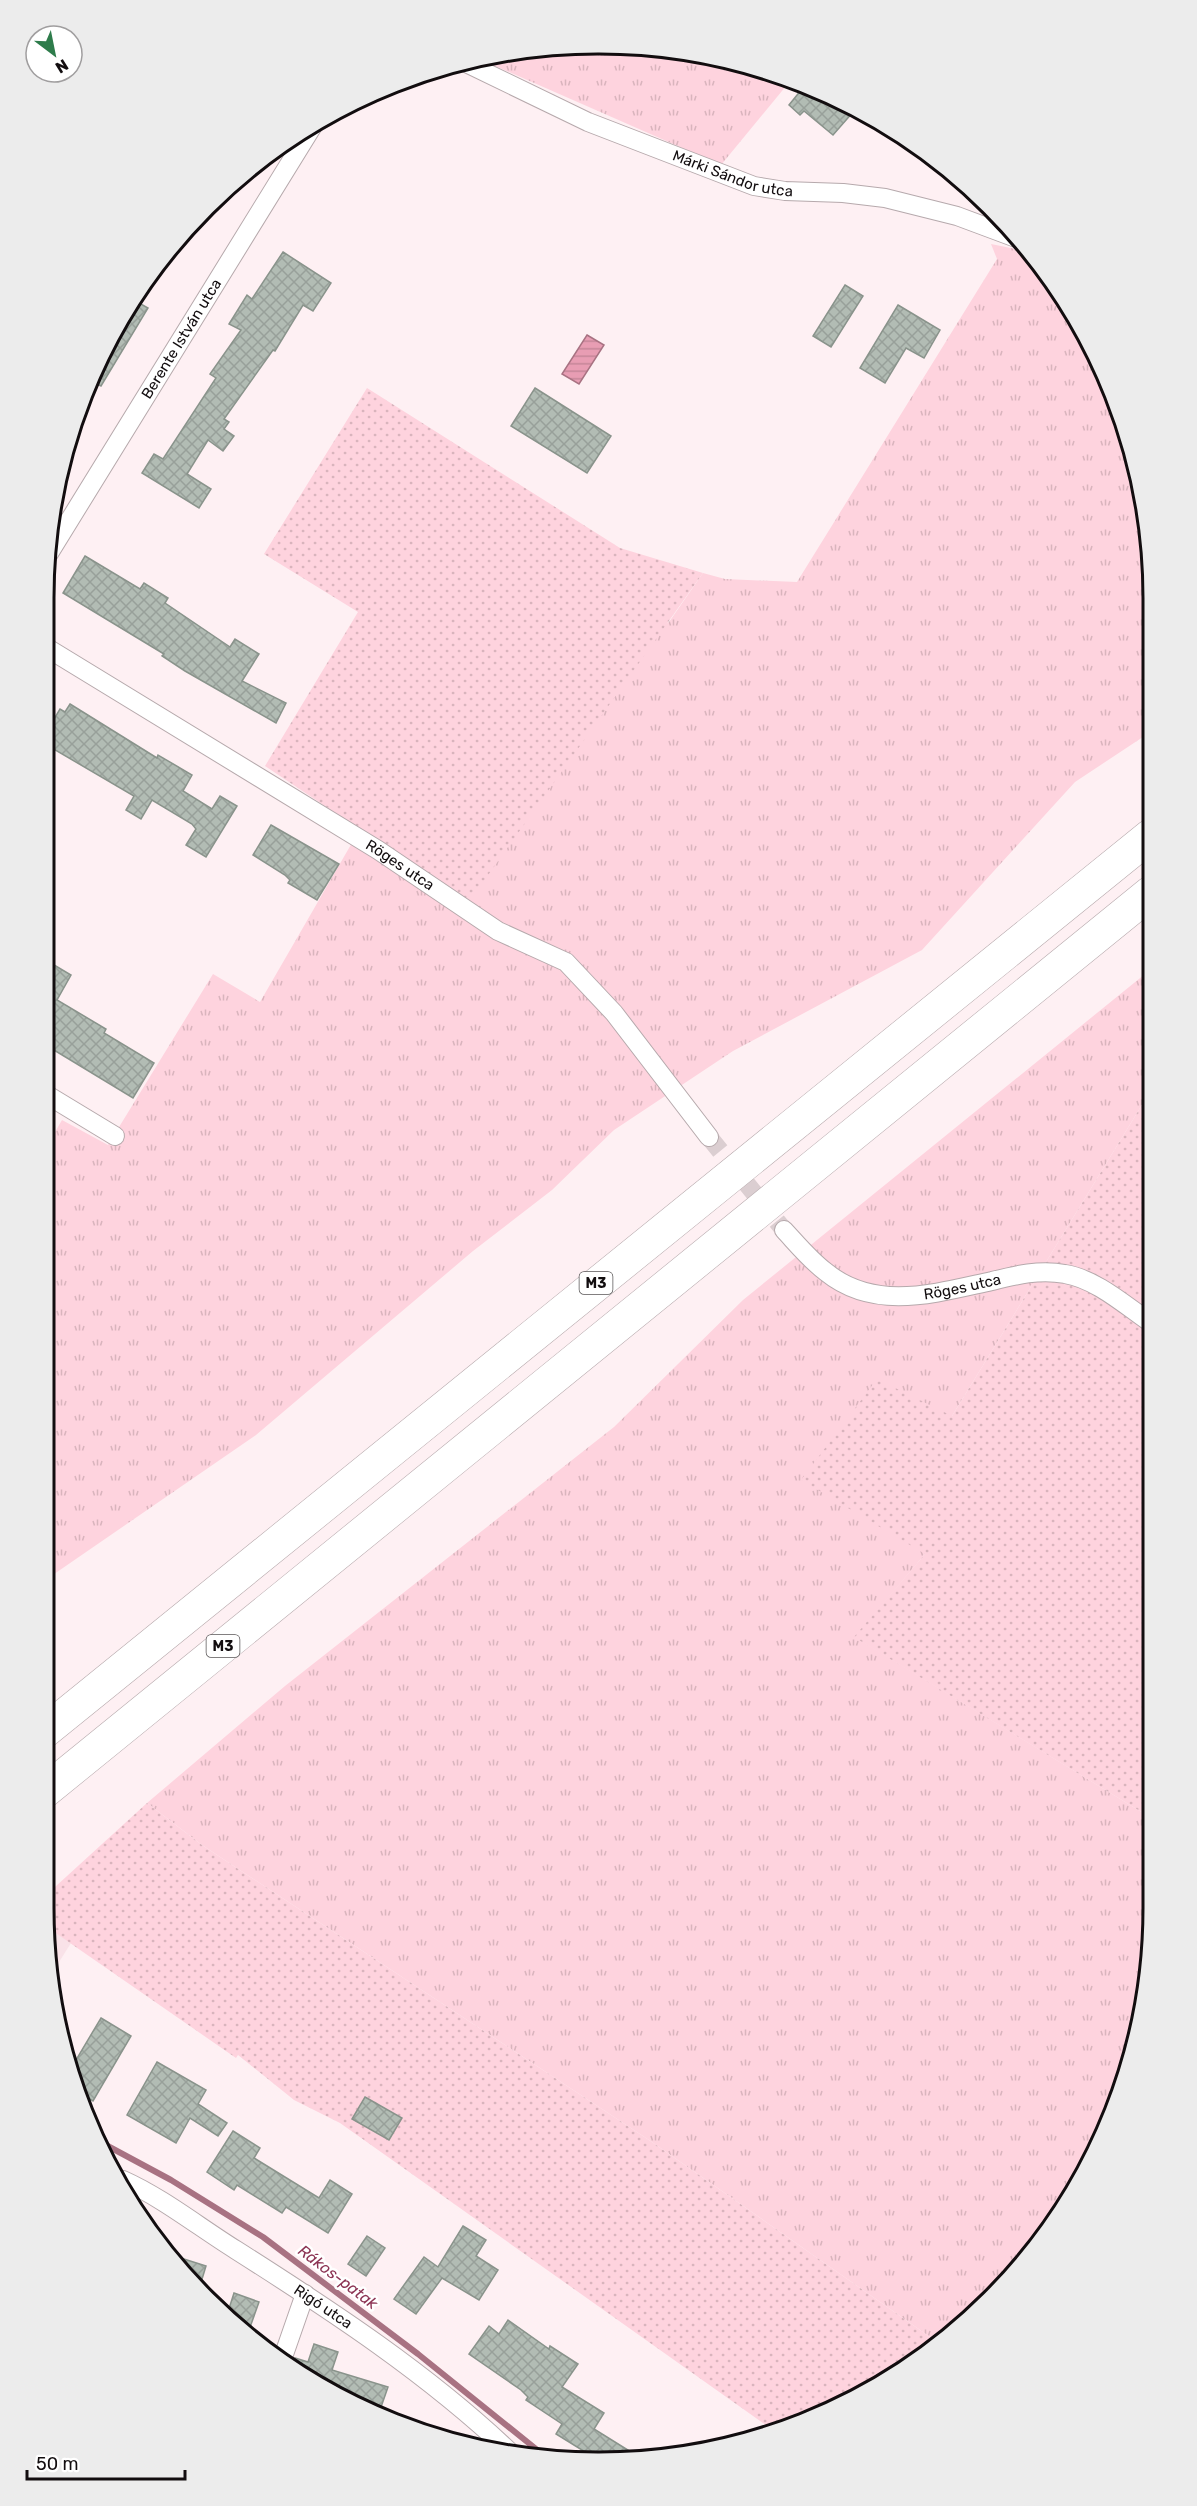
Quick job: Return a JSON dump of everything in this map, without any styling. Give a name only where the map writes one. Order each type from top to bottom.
[{"type":"highway","name":"M3","points":[[54,1724],[1143,842]]},
{"type":"highway","name":"M3","points":[[54,1784],[1143,899]]},
{"type":"street","name":"Márki Sándor utca","points":[[476,68],[588,123],[754,186],[785,191],[853,194],[918,204],[1003,233]]},
{"type":"street","name":"Berente István utca","points":[[58,539],[303,141]]},
{"type":"street","name":"Röges utca","points":[[54,652],[378,850],[498,931],[566,962],[614,1013],[709,1137]]},
{"type":"street","points":[[54,1099],[115,1136]]},
{"type":"street","name":"Röges utca","points":[[784,1230],[826,1272],[856,1290],[871,1295],[914,1296],[1011,1276],[1050,1272],[1067,1274],[1100,1288],[1143,1318]]},
{"type":"street","name":"Rigó utca","points":[[130,2184],[305,2294],[438,2389],[472,2415],[501,2443]]},
{"type":"street","points":[[285,2352],[305,2294]]},
{"type":"shaded area","points":[[587,335],[604,345],[579,384],[562,374]]},
{"type":"shaded area","points":[[55,1932],[71,1943],[57,1965]]},
{"type":"green space","points":[[563,55],[634,55],[705,64],[785,87],[721,165],[491,64]]},
{"type":"green space","points":[[991,244],[1016,249],[1051,296],[1087,358],[1114,423],[1133,492],[1142,563],[1143,737],[1075,782],[922,950],[733,1051],[614,1130],[552,1190],[473,1251],[256,1435],[54,1574],[54,1134],[62,1120],[108,1145],[213,974],[260,1002],[360,829],[669,622],[703,573],[725,579],[797,582],[997,259]]},
{"type":"green space","points":[[367,388],[620,548],[703,573],[469,902],[265,766],[358,612],[264,554]]},
{"type":"green space","points":[[1143,976],[1143,1103],[952,1416],[925,1554],[855,1637],[1143,1813],[1142,1943],[1138,1979],[1133,2014],[1114,2083],[1102,2116],[1070,2180],[1030,2239],[984,2293],[931,2338],[649,2140],[202,1845],[147,1803],[285,1686],[614,1427],[743,1300]]},
{"type":"green space","points":[[1143,1103],[1143,1813],[854,1637],[925,1554],[801,1480],[877,1379],[952,1416]]},
{"type":"green space","points":[[147,1803],[202,1845],[649,2140],[931,2338],[871,2379],[839,2396],[807,2411],[766,2425],[340,2123],[294,2100],[238,2055],[236,2058],[55,1932],[54,1888]]},
{"type":"building","points":[[799,92],[850,116],[833,135],[804,111],[800,115],[789,105]]},
{"type":"building","points":[[283,252],[331,283],[313,311],[303,305],[275,351],[273,350],[224,419],[229,422],[224,429],[234,436],[223,451],[208,440],[187,474],[211,489],[199,508],[142,473],[154,454],[163,459],[216,378],[210,374],[241,330],[229,324],[247,295],[252,299]]},
{"type":"building","points":[[845,285],[863,296],[831,347],[813,336]]},
{"type":"building","points":[[141,304],[148,308],[101,386],[98,384],[110,358]]},
{"type":"building","points":[[898,305],[940,330],[924,358],[906,348],[885,383],[860,368]]},
{"type":"building","points":[[535,388],[611,436],[587,473],[511,426]]},
{"type":"building","points":[[85,556],[140,589],[144,583],[168,598],[165,603],[230,647],[235,639],[259,654],[242,681],[286,703],[276,723],[185,671],[162,656],[164,654],[63,593]]},
{"type":"building","points":[[70,704],[157,758],[158,755],[192,775],[183,791],[212,809],[220,796],[237,806],[206,857],[186,845],[196,829],[192,824],[152,800],[141,819],[126,810],[134,796],[54,749],[54,719],[60,709],[65,712]]},
{"type":"building","points":[[271,825],[339,864],[317,900],[288,883],[290,880],[285,875],[253,855]]},
{"type":"building","points":[[54,965],[71,975],[57,1000],[106,1029],[104,1033],[154,1063],[133,1098],[54,1050]]},
{"type":"building","points":[[101,2018],[131,2036],[93,2101],[89,2098],[76,2059]]},
{"type":"building","points":[[157,2062],[206,2090],[198,2104],[227,2123],[218,2136],[190,2118],[176,2143],[127,2115]]},
{"type":"building","points":[[365,2097],[402,2118],[389,2140],[352,2119]]},
{"type":"building","points":[[233,2131],[260,2148],[254,2158],[319,2198],[330,2180],[352,2194],[328,2233],[286,2207],[282,2213],[237,2185],[234,2190],[207,2172]]},
{"type":"building","points":[[463,2226],[486,2240],[476,2256],[498,2270],[479,2300],[442,2278],[416,2314],[394,2299],[424,2257],[438,2267]]},
{"type":"building","points":[[367,2236],[385,2248],[366,2276],[348,2264]]},
{"type":"building","points":[[182,2258],[206,2266],[202,2281]]},
{"type":"building","points":[[234,2293],[259,2302],[250,2326],[229,2308]]},
{"type":"building","points":[[508,2320],[549,2349],[550,2346],[578,2364],[562,2387],[604,2413],[594,2429],[630,2451],[585,2452],[556,2434],[562,2424],[526,2400],[528,2397],[521,2390],[469,2354],[489,2326],[499,2334]]},
{"type":"building","points":[[314,2344],[338,2352],[332,2370],[388,2387],[381,2407],[326,2379],[295,2359],[308,2362]]},
{"type":"waterway","name":"Rákos-patak","points":[[110,2147],[171,2180],[263,2237],[418,2354],[535,2448]]},
{"type":"tunnel","points":[[709,1137],[784,1230]]}]
